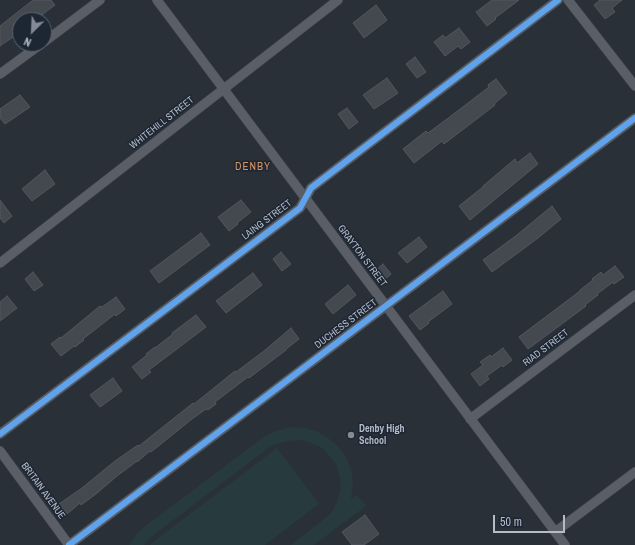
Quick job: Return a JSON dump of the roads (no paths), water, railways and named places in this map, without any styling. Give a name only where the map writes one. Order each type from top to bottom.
[{"type":"street","points":[[52,36],[100,0]]},
{"type":"street","name":"GRAYTON STREET","points":[[157,0],[565,545]]},
{"type":"street","name":"WHITEHILL STREET","points":[[0,263],[338,0]]},
{"type":"street","name":"LAING STREET","points":[[0,434],[300,208],[311,188],[558,0]]},
{"type":"street","points":[[568,0],[635,86]]},
{"type":"street","points":[[0,74],[30,52]]},
{"type":"street","name":"DUCHESS STREET","points":[[69,545],[635,118]]},
{"type":"street","name":"RIAD STREET","points":[[470,419],[635,295]]},
{"type":"street","name":"BRITAIN AVENUE","points":[[0,451],[69,545]]},
{"type":"street","points":[[555,532],[635,472]]},
{"type":"place","name":"Denby High School","points":[[351,435]]},
{"type":"district","name":"DENBY","points":[[253,167]]}]
